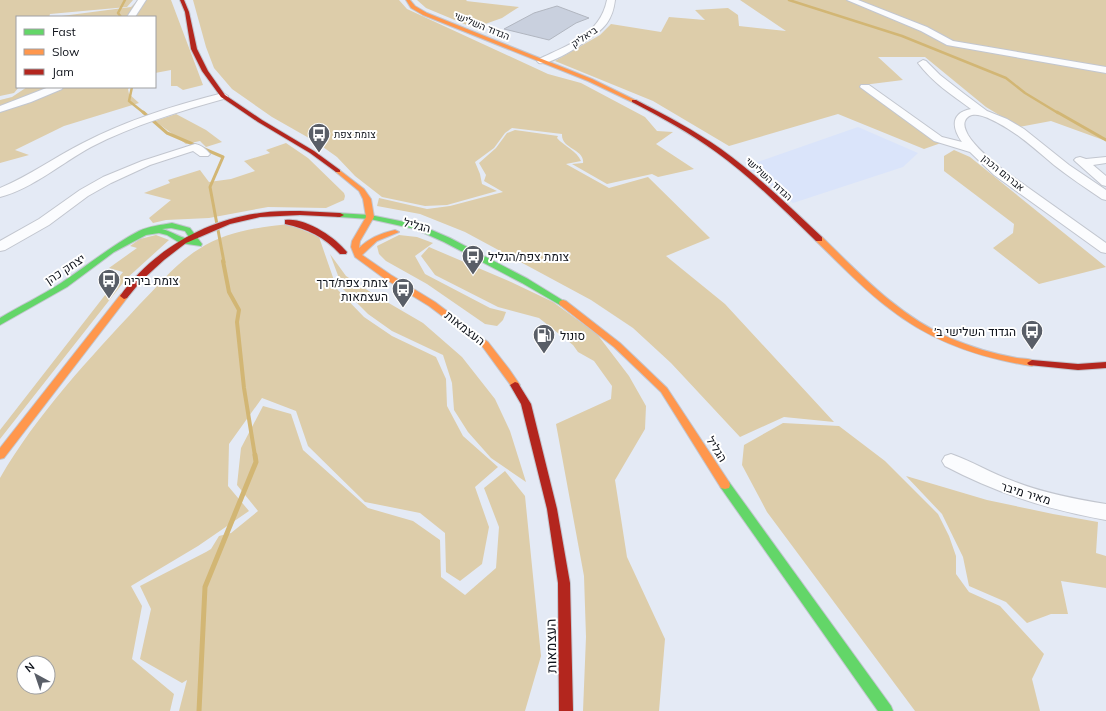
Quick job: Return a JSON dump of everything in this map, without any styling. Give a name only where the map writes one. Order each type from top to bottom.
[{"type":"main road","points":[[182,0],[187,12],[194,49],[205,71],[224,96],[244,112],[312,152],[362,190],[367,199],[368,221],[356,241],[355,247],[358,255]]},
{"type":"main road","name":"הגדוד השלישי","points":[[408,0],[413,6],[425,14],[590,80],[625,96],[673,122],[714,148],[762,187],[888,304],[912,322],[930,332],[951,342],[998,358],[1054,365],[1077,366],[1106,364]]},
{"type":"main road","points":[[342,175],[343,182],[353,196]]},
{"type":"main road","points":[[318,214],[345,205]]},
{"type":"main road","points":[[175,259],[197,240],[228,222],[260,215],[318,214],[355,216]]},
{"type":"main road","points":[[275,224],[355,216]]},
{"type":"main road","name":"הגליל","points":[[355,216],[395,232],[413,234],[474,256]]},
{"type":"main road","name":"הגליל","points":[[368,221],[417,227],[447,240],[474,256],[525,281],[569,307],[617,345],[664,390],[728,490],[886,711]]},
{"type":"main road","name":"יצחק כהן","points":[[0,322],[65,284],[126,241],[141,233],[161,227],[183,227],[228,222]]},
{"type":"main road","points":[[288,222],[321,231],[332,240],[345,256],[342,244],[344,237]]},
{"type":"main road","points":[[183,227],[197,240]]},
{"type":"main road","name":"יצחק כהן","points":[[141,233],[159,231],[169,233],[183,241]]},
{"type":"main road","points":[[358,255],[367,242],[380,235],[395,232]]},
{"type":"main road","points":[[0,455],[64,371],[138,279],[161,258],[183,241],[212,239]]},
{"type":"main road","name":"העצמאות","points":[[358,255],[388,277],[432,304],[485,344],[506,371],[526,404],[552,509],[564,584],[571,709]]},
{"type":"main road","points":[[64,371],[126,309]]},
{"type":"main road","name":"העצמאות","points":[[526,444],[552,509]]},
{"type":"street","points":[[132,16],[142,0]]},
{"type":"street","name":"ביאליק","points":[[542,61],[575,44],[598,28],[608,14],[611,0]]},
{"type":"street","points":[[851,0],[924,29],[950,43],[1106,70]]},
{"type":"street","points":[[923,63],[936,78],[947,87],[985,113]]},
{"type":"street","points":[[865,87],[938,139],[976,150]]},
{"type":"street","points":[[0,108],[27,100],[56,88]]},
{"type":"street","points":[[0,194],[25,182],[86,146],[120,129],[161,114],[224,96]]},
{"type":"street","name":"אברהם הכהן","points":[[1106,196],[995,117],[985,113],[968,111],[963,115],[959,123],[960,129],[976,150],[998,172],[1106,249]]},
{"type":"street","points":[[0,247],[44,222],[95,186],[119,173],[195,147],[204,154]]},
{"type":"street","points":[[1106,160],[1082,162],[1106,182]]},
{"type":"street","name":"מאיר מיבר","points":[[951,461],[978,476],[1022,494],[1077,508],[1106,512]]},
{"type":"shaded area","points":[[0,0],[133,0],[127,7],[50,14],[49,16],[16,16],[16,88],[18,88],[14,93],[0,96]]},
{"type":"shaded area","points":[[138,0],[171,0],[203,85],[183,90],[177,86],[171,86],[171,70],[156,73],[156,16],[62,16],[131,7]]},
{"type":"shaded area","points":[[193,0],[399,0],[407,9],[548,74],[581,83],[645,117],[657,131],[673,132],[656,144],[694,169],[658,177],[652,174],[607,184],[572,164],[583,163],[583,158],[565,143],[562,134],[512,128],[505,133],[494,148],[475,162],[482,184],[497,191],[447,205],[425,206],[382,197],[355,176],[337,157],[316,142],[272,117],[232,89],[214,68],[206,47]]},
{"type":"shaded area","points":[[417,0],[467,0],[466,1],[519,7],[502,18],[474,28],[426,8]]},
{"type":"shaded area","points":[[740,0],[1106,0],[1106,141],[1051,121],[1019,127],[986,107],[925,57],[878,57],[903,80],[863,85],[941,143],[924,149],[838,114],[729,146],[653,101],[555,61],[600,35],[611,24],[661,32],[669,17],[705,20],[695,10],[728,8],[738,15],[739,26],[786,31]]},
{"type":"shaded area","points":[[26,88],[129,88],[129,94],[139,103],[64,126],[15,150],[29,155],[0,163],[0,100],[12,97]]},
{"type":"shaded area","points":[[176,114],[206,130],[222,142],[206,147],[200,141],[186,144],[155,121]]},
{"type":"shaded area","points":[[858,127],[918,153],[903,167],[793,203],[746,166]]},
{"type":"shaded area","points":[[515,130],[558,136],[557,138],[577,154],[581,161],[566,164],[609,188],[648,177],[710,238],[666,256],[725,304],[834,422],[784,417],[740,437],[671,363],[633,328],[591,300],[465,232],[420,214],[377,206],[379,198],[427,209],[450,206],[503,192],[484,181],[486,175],[479,163],[496,148],[507,133]]},
{"type":"shaded area","points":[[286,143],[308,158],[344,193],[344,200],[326,208],[268,207],[209,218],[166,220],[153,223],[149,218],[171,200],[144,193],[170,183],[168,180],[200,170],[209,182],[231,179],[255,171],[244,161],[270,153],[266,150]]},
{"type":"shaded area","points":[[954,150],[970,157],[1106,267],[1039,284],[993,248],[1013,233],[1014,224],[944,171],[944,156]]},
{"type":"shaded area","points":[[289,224],[319,237],[337,289],[364,317],[392,336],[436,357],[446,379],[447,406],[463,436],[498,467],[475,487],[489,527],[482,564],[460,581],[446,572],[445,533],[420,513],[365,502],[308,446],[296,411],[262,398],[229,444],[228,486],[249,511],[198,546],[131,586],[142,606],[132,659],[174,694],[170,711],[0,711],[0,478],[47,409],[120,325],[175,268],[209,243],[231,234]]},
{"type":"shaded area","points":[[156,235],[169,240],[126,279],[0,439],[0,430],[123,272],[109,268],[137,248],[130,246],[140,239]]},
{"type":"shaded area","points":[[399,235],[417,237],[433,243],[415,256],[425,274],[490,308],[506,312],[503,320],[497,326],[485,324],[427,284],[386,261],[379,254],[377,246]]},
{"type":"shaded area","points":[[429,247],[511,282],[553,302],[597,334],[629,376],[646,406],[645,429],[615,480],[627,557],[665,639],[659,711],[583,711],[586,637],[584,576],[556,424],[611,399],[612,386],[594,361],[578,352],[573,345],[539,318],[498,307],[435,275],[421,256]]},
{"type":"shaded area","points":[[330,254],[346,276],[423,323],[462,357],[495,399],[510,431],[526,482],[491,458],[468,432],[454,410],[452,383],[443,355],[392,331],[368,314],[343,289]]},
{"type":"shaded area","points":[[263,406],[291,414],[303,450],[368,508],[413,521],[440,540],[441,577],[465,595],[496,568],[499,527],[484,488],[505,471],[525,496],[541,656],[525,711],[179,711],[187,680],[182,683],[140,659],[151,609],[140,586],[211,549],[219,536],[231,533],[258,511],[237,485],[241,448]]},
{"type":"shaded area","points":[[783,423],[839,426],[885,461],[938,514],[949,536],[956,556],[956,574],[969,592],[1000,606],[1044,654],[1032,679],[1040,711],[915,711],[767,512],[742,465],[744,445]]},
{"type":"shaded area","points":[[906,476],[987,500],[1098,522],[1096,553],[1106,556],[1106,588],[1061,581],[1068,614],[1051,614],[1027,623],[1006,602],[969,586],[963,557],[942,514]]},
{"type":"building","points":[[557,6],[589,18],[576,23],[549,40],[504,29],[534,13]]},
{"type":"waterway","points":[[120,16],[118,13],[125,0]]},
{"type":"waterway","points":[[789,0],[902,36],[1006,78],[1025,93],[1058,113]]},
{"type":"waterway","points":[[132,88],[129,101],[144,113]]},
{"type":"waterway","points":[[143,112],[167,133],[223,157],[210,187],[224,262]]},
{"type":"waterway","points":[[1057,112],[1106,140]]},
{"type":"waterway","points":[[223,261],[229,292],[239,310],[237,322],[244,388],[255,456]]},
{"type":"waterway","points":[[199,711],[205,587],[256,462],[255,455]]},
{"type":"traffic: fast","points":[[340,215],[370,217],[417,227],[447,240],[563,303]]},
{"type":"traffic: fast","points":[[0,322],[64,285],[92,264],[132,238],[153,229],[172,225],[187,230],[198,244],[183,241],[169,233],[159,231],[141,233]]},
{"type":"traffic: fast","points":[[725,485],[886,711]]},
{"type":"traffic: slow","points":[[408,0],[413,7],[425,14],[590,80],[634,101]]},
{"type":"traffic: slow","points":[[338,171],[362,190],[367,199],[370,217],[356,241],[355,247],[358,255],[388,277],[432,304],[485,344],[515,385]]},
{"type":"traffic: slow","points":[[358,255],[374,240],[395,232]]},
{"type":"traffic: slow","points":[[819,239],[880,297],[920,326],[960,346],[988,355],[1032,363]]},
{"type":"traffic: slow","points":[[0,455],[124,296]]},
{"type":"traffic: slow","points":[[563,303],[617,345],[664,390],[725,485]]},
{"type":"traffic: jam","points":[[182,0],[187,12],[194,49],[205,71],[223,96],[260,121],[312,152],[338,171]]},
{"type":"traffic: jam","points":[[634,101],[677,124],[718,150],[757,181],[819,239]]},
{"type":"traffic: jam","points":[[124,296],[138,279],[161,258],[183,241],[228,222],[260,215],[300,213],[340,215]]},
{"type":"traffic: jam","points":[[288,222],[305,226],[325,235],[343,252]]},
{"type":"traffic: jam","points":[[1032,363],[1078,367],[1106,365]]},
{"type":"traffic: jam","points":[[515,385],[526,404],[552,509],[564,583],[566,711]]},
{"type":"place","name":"צומת צפת","points":[[319,154]]},
{"type":"place","name":"צומת צפת/הגליל","points":[[473,276]]},
{"type":"place","name":"צומת ביריה","points":[[109,300]]},
{"type":"place","name":"צומת צפת/דרך העצמאות","points":[[403,308]]},
{"type":"place","name":"הגדוד השלישי ב׳","points":[[1032,350]]},
{"type":"place","name":"סונול","points":[[544,354]]}]
